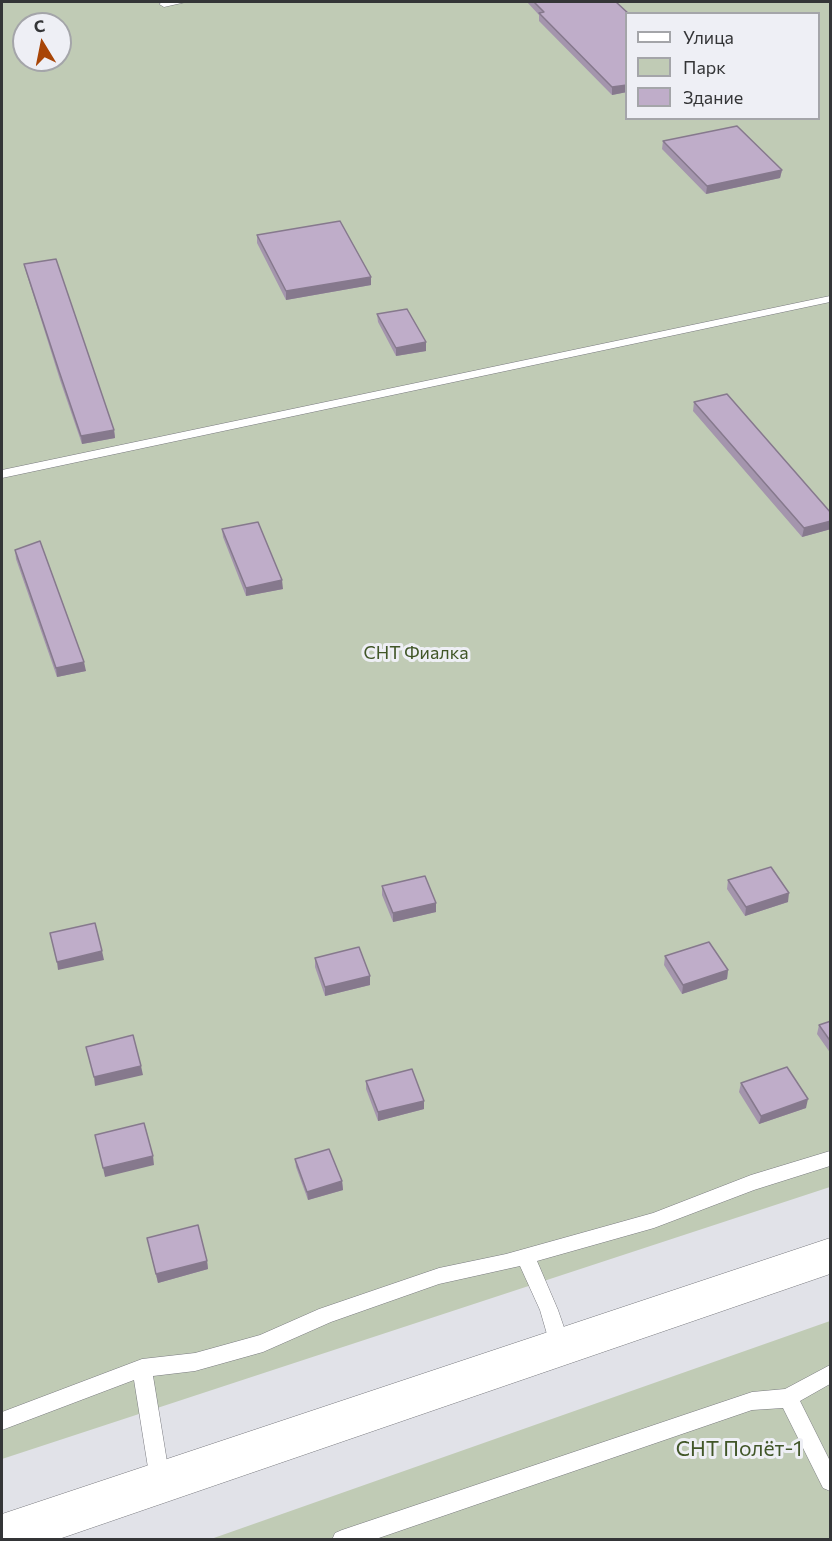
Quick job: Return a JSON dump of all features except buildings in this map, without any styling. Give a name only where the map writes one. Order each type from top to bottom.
[{"type":"street","points":[[2,1536],[831,1256]]},
{"type":"lane","points":[[164,4],[181,2]]},
{"type":"lane","points":[[2,474],[831,299]]},
{"type":"lane","points":[[2,1421],[142,1368],[195,1362],[252,1346],[326,1315],[439,1276],[525,1256],[654,1220],[752,1184],[831,1159]]},
{"type":"lane","points":[[525,1256],[549,1310],[561,1348]]},
{"type":"lane","points":[[142,1368],[160,1483]]},
{"type":"lane","points":[[342,1539],[752,1401],[788,1398],[831,1374]]},
{"type":"lane","points":[[788,1398],[831,1481]]},
{"type":"green space","name":"СНТ Фиалка","points":[[2,2],[830,2],[830,1187],[2,1459]]},
{"type":"green space","name":"СНТ Полёт-1","points":[[830,1321],[830,1539],[211,1539]]}]
